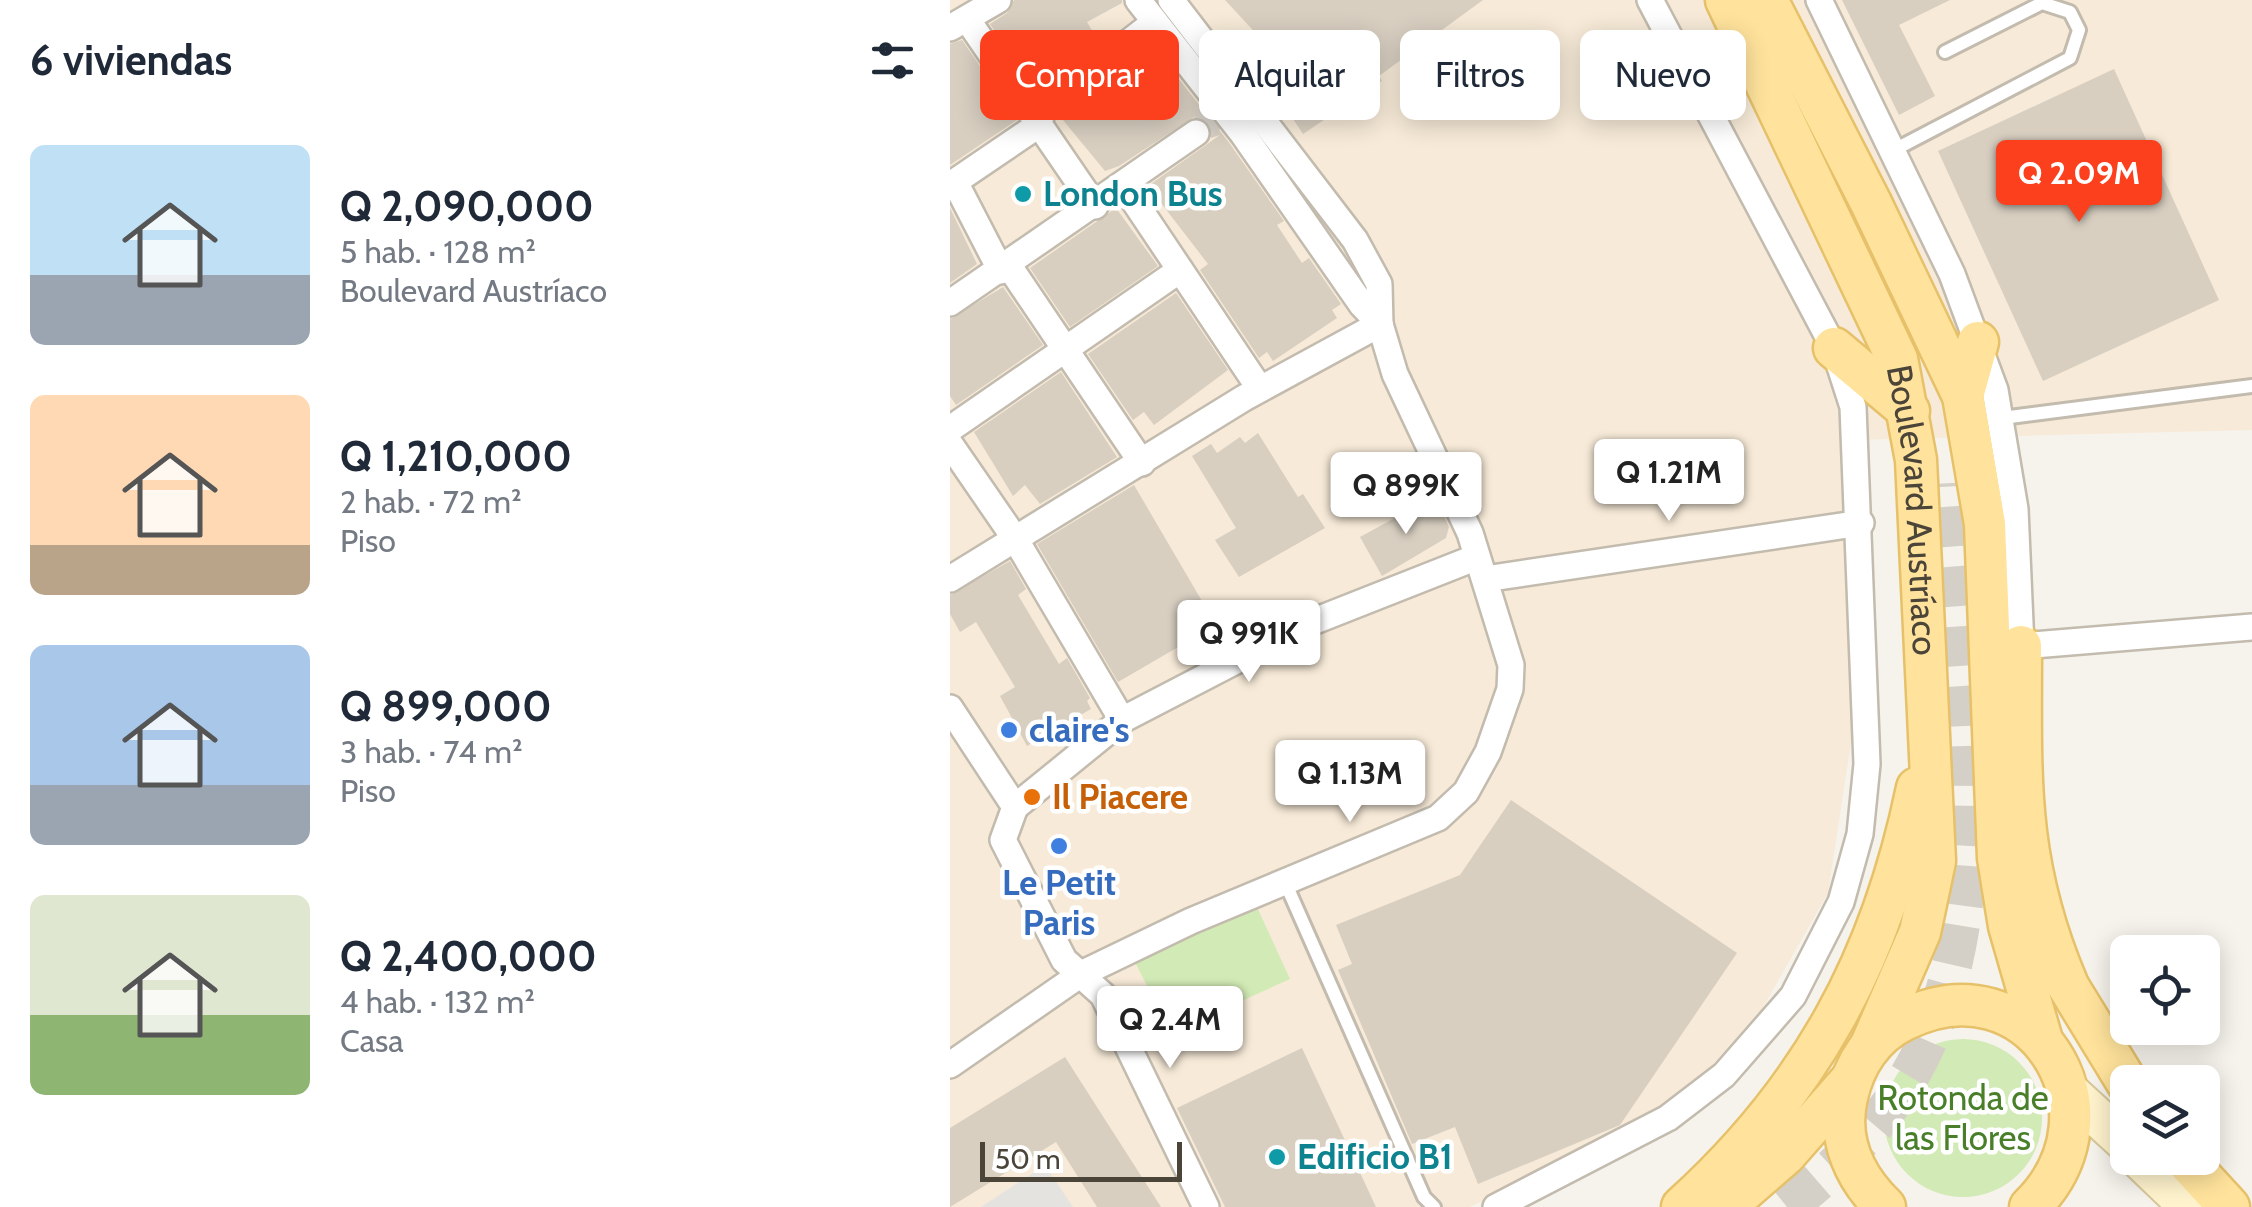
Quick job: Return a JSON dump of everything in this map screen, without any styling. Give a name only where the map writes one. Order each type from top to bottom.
[{"type":"main road","name":"Boulevard Austríaco","points":[[1726,0],[1898,359],[1916,460],[1935,861],[1920,932],[1860,1063]]},
{"type":"main road","name":"Boulevard Austríaco","points":[[1767,0],[1872,203],[1962,396],[1986,524],[1993,771],[2002,882],[2009,926],[2042,1040]]},
{"type":"main road","points":[[1908,286],[1939,409],[1952,483]]},
{"type":"main road","points":[[1962,396],[1978,342]]},
{"type":"main road","points":[[1834,348],[1909,411]]},
{"type":"main road","points":[[2021,646],[2023,829],[2038,906],[2067,983]]},
{"type":"main road","points":[[1682,1207],[1790,1092],[1842,1006],[1899,874],[1928,735]]},
{"type":"main road","points":[[2002,882],[2117,1065]]},
{"type":"main road","points":[[1724,1207],[1786,1156],[1893,1025],[1922,1010],[1954,1004],[1987,1008],[2017,1020],[2042,1040],[2060,1064],[2070,1092],[2072,1126],[2066,1159],[2049,1188],[2030,1207]]},
{"type":"main road","points":[[1860,1063],[1844,1109],[1845,1138],[1854,1166],[1886,1207]]},
{"type":"main road","points":[[2070,1092],[2110,1129]]},
{"type":"main road","points":[[2156,1175],[2190,1207]]},
{"type":"main road","points":[[2200,1175],[2229,1207]]},
{"type":"street","points":[[998,0],[959,24],[1095,206]]},
{"type":"street","points":[[1138,0],[1199,86]]},
{"type":"street","points":[[1171,0],[1199,67]]},
{"type":"street","points":[[1496,1207],[1668,1118],[1749,1051],[1812,966],[1852,868],[1865,799],[1861,523],[1853,407],[1834,348],[1650,0]]},
{"type":"street","points":[[1819,0],[1952,274],[2002,418],[2015,510],[2021,646],[2252,626]]},
{"type":"street","points":[[1142,463],[1069,350],[1005,268],[952,184],[1037,126],[1045,106],[1154,22]]},
{"type":"street","points":[[950,303],[1124,186],[1209,120]]},
{"type":"street","points":[[950,1065],[1080,974],[1438,818],[1466,792],[1500,723],[1510,689],[1505,640],[1470,533],[1395,374],[1380,324],[1379,284],[1355,240],[1226,120]]},
{"type":"street","points":[[1124,186],[1260,389]]},
{"type":"street","points":[[950,429],[1180,270]]},
{"type":"street","points":[[950,579],[1260,389],[1380,324]]},
{"type":"street","points":[[950,444],[1016,540],[1122,720]]},
{"type":"street","points":[[1206,1207],[1103,995],[1064,960],[1003,840],[1015,806],[1122,720],[1307,624],[1481,568],[1861,523]]},
{"type":"street","points":[[950,708],[1015,806]]},
{"type":"lane","points":[[1894,150],[2070,58],[2079,30],[2070,12],[2042,3],[1945,52]]},
{"type":"lane","points":[[2002,418],[2252,386]]},
{"type":"lane","points":[[1285,882],[1424,1197],[1434,1207]]},
{"type":"shaded area","points":[[950,0],[2252,0],[2252,430],[1850,440],[1857,704],[1828,893],[1753,1025],[1655,1121],[1470,1207],[950,1207]]},
{"type":"shaded area","points":[[1045,1165],[1073,1207],[981,1207]]},
{"type":"green space","points":[[1256,905],[1290,979],[1171,1033],[1135,962]]},
{"type":"green space","name":"Rotonda de las Flores","points":[[1963,1039],[1993,1045],[2019,1062],[2036,1088],[2042,1118],[2036,1148],[2019,1174],[1993,1191],[1963,1197],[1933,1191],[1907,1174],[1890,1148],[1884,1118],[1890,1088],[1907,1062],[1933,1045]]},
{"type":"building","points":[[1014,0],[1122,0],[1087,22],[1092,30],[994,30],[990,24],[1007,13]]},
{"type":"building","points":[[1225,0],[1483,0],[1442,30],[1400,30],[1400,61],[1380,75],[1380,30],[1253,30]]},
{"type":"building","points":[[1842,0],[1950,0],[1899,25],[1935,96],[1899,115]]},
{"type":"building","points":[[962,40],[980,66],[980,120],[1017,120],[950,165],[950,44]]},
{"type":"building","points":[[2114,69],[2219,300],[2043,381],[1938,151]]},
{"type":"building","points":[[1179,79],[1199,105],[1199,119],[1194,117],[1105,171],[1063,120],[1179,120]]},
{"type":"building","points":[[1202,120],[1211,120],[1230,144],[1284,221],[1277,225],[1302,263],[1309,258],[1341,304],[1332,310],[1337,318],[1273,361],[1267,352],[1259,358],[1200,270],[1208,264],[1148,186],[1220,135],[1211,138],[1209,123]]},
{"type":"building","points":[[1294,120],[1324,120],[1303,134]]},
{"type":"building","points":[[950,208],[977,264],[950,283]]},
{"type":"building","points":[[1116,208],[1158,266],[1070,327],[1030,268]]},
{"type":"building","points":[[1003,287],[1043,345],[956,405],[950,396],[950,319]]},
{"type":"building","points":[[1176,293],[1228,370],[1154,425],[1144,412],[1133,420],[1088,354]]},
{"type":"building","points":[[1061,372],[1117,457],[1040,504],[1025,485],[1013,496],[974,432]]},
{"type":"building","points":[[1258,433],[1298,497],[1303,494],[1325,528],[1239,577],[1215,540],[1236,528],[1192,456],[1211,444],[1217,453],[1240,437],[1245,443]]},
{"type":"building","points":[[1134,485],[1216,625],[1118,682],[1037,544]]},
{"type":"building","points":[[1424,502],[1440,507],[1449,527],[1446,538],[1382,576],[1360,537]]},
{"type":"building","points":[[1010,561],[1026,589],[1018,595],[1059,664],[1067,658],[1090,698],[1087,701],[1091,709],[1027,746],[1000,696],[1015,687],[976,622],[960,632],[950,614],[950,595]]},
{"type":"building","points":[[1511,800],[1737,953],[1620,1125],[1478,1184],[1455,1127],[1412,1144],[1338,970],[1352,964],[1336,925],[1460,875]]},
{"type":"building","name":"Edificio B1","points":[[1302,1048],[1376,1207],[1225,1207],[1177,1108]]},
{"type":"building","points":[[1065,1057],[1161,1207],[1097,1207],[1056,1142],[950,1207],[950,1128]]},
{"type":"tunnel","points":[[1196,133],[1211,120]]},
{"type":"tunnel","points":[[1787,1207],[1853,1149],[1907,1080],[1937,1016],[1956,945],[1967,869],[1970,790],[1952,483]]},
{"type":"place","name":"London Bus","points":[[1023,194]]},
{"type":"place","name":"claire's","points":[[1009,730]]},
{"type":"place","name":"Il Piacere","points":[[1032,797]]},
{"type":"place","name":"Le Petit Paris","points":[[1059,846]]},
{"type":"place","name":"Edificio B1","points":[[1277,1157]]}]
